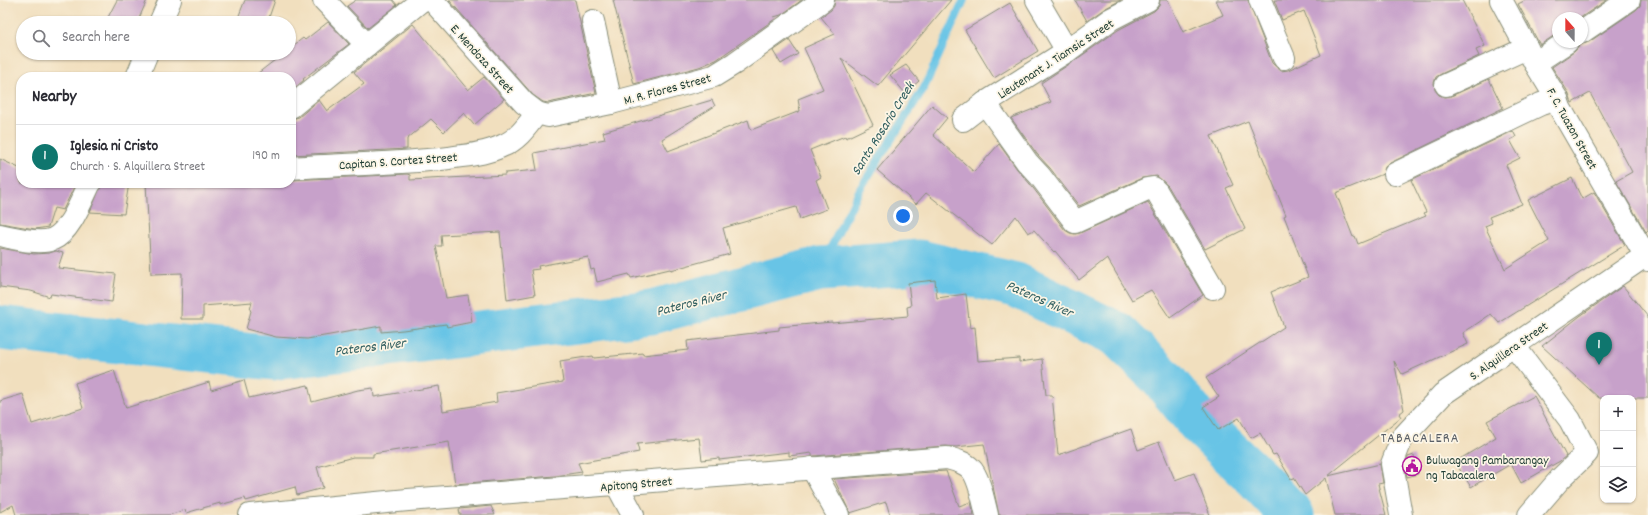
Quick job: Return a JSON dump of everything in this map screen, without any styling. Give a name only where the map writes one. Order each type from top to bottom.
[{"type":"street","points":[[163,16],[170,0]]},
{"type":"street","points":[[324,0],[367,45]]},
{"type":"street","points":[[296,103],[422,0]]},
{"type":"street","name":"E. Mendoza Street","points":[[432,0],[524,103],[537,113]]},
{"type":"street","name":"M. R. Flores Street","points":[[537,113],[548,116],[611,103],[714,76],[735,63],[823,0]]},
{"type":"street","points":[[1037,0],[1067,51]]},
{"type":"street","name":"Lieutenant J. Tiamsic Street","points":[[963,120],[985,103],[1067,51],[1111,19],[1148,0]]},
{"type":"street","points":[[1260,0],[1284,58]]},
{"type":"street","name":"F. C. Tuazon Street","points":[[1501,0],[1557,100],[1560,108],[1646,258]]},
{"type":"street","points":[[1588,28],[1629,0]]},
{"type":"street","points":[[592,21],[611,103]]},
{"type":"street","points":[[1446,85],[1552,48]]},
{"type":"street","points":[[139,72],[144,60]]},
{"type":"street","points":[[1395,174],[1540,104],[1557,100]]},
{"type":"street","points":[[985,103],[1027,162],[1040,176],[1075,222],[1085,219],[1133,195],[1153,188],[1157,192],[1212,288]]},
{"type":"street","name":"Capitan S. Cortez Street","points":[[296,168],[416,162],[478,154],[503,146],[519,136],[537,113]]},
{"type":"street","points":[[0,235],[31,241],[52,240],[63,233],[74,216],[88,188]]},
{"type":"street","name":"S. Alquillera Street","points":[[1401,515],[1392,464],[1402,438],[1443,394],[1646,258]]},
{"type":"street","points":[[1514,346],[1570,420],[1587,453],[1560,478],[1529,515]]},
{"type":"street","name":"Apitong Street","points":[[250,515],[413,507],[617,485],[947,458],[959,461],[971,468],[978,483],[987,515]]},
{"type":"street","points":[[812,468],[838,515]]},
{"type":"street","points":[[617,485],[633,515]]},
{"type":"building","points":[[117,0],[147,0],[140,16],[109,16]]},
{"type":"building","points":[[245,0],[275,0],[269,16],[239,16]]},
{"type":"building","points":[[356,0],[393,0],[397,5],[368,28],[347,6]]},
{"type":"building","points":[[449,0],[575,0],[596,93],[548,103],[543,102],[533,95]]},
{"type":"building","points":[[613,0],[802,0],[781,15],[774,17],[775,19],[716,60],[699,67],[634,84]]},
{"type":"building","points":[[835,0],[951,0],[878,86],[841,58],[873,125],[846,138],[845,136],[810,150],[821,177],[816,180],[827,209],[800,219],[796,207],[723,228],[730,254],[671,270],[631,278],[629,274],[597,282],[594,269],[591,270],[588,257],[538,266],[539,269],[531,270],[535,295],[507,300],[500,232],[441,235],[442,246],[436,246],[446,298],[468,295],[472,322],[447,327],[446,324],[381,332],[381,326],[307,339],[276,337],[246,329],[252,302],[203,306],[203,319],[181,319],[182,273],[151,274],[146,188],[296,188],[296,180],[407,174],[410,175],[410,180],[505,175],[505,173],[537,170],[534,153],[605,139],[603,132],[712,100],[715,106],[662,139],[668,151],[748,120],[751,130],[800,111],[798,99],[823,89],[804,48],[835,34],[821,17],[834,6]]},
{"type":"building","points":[[1075,0],[1121,0],[1104,9],[1087,21]]},
{"type":"building","points":[[1160,0],[1168,0],[1183,32],[1223,15],[1216,0],[1248,0],[1272,63],[1281,71],[1288,70],[1321,55],[1304,11],[1282,20],[1274,0],[1462,0],[1485,46],[1476,50],[1479,56],[1436,77],[1434,83],[1435,90],[1439,95],[1444,97],[1451,96],[1489,79],[1503,108],[1390,163],[1385,167],[1383,174],[1336,193],[1353,237],[1355,236],[1358,244],[1426,216],[1424,213],[1426,212],[1411,180],[1513,131],[1516,137],[1510,140],[1520,158],[1506,165],[1522,204],[1489,217],[1492,223],[1485,226],[1505,269],[1549,241],[1528,200],[1572,178],[1582,199],[1594,192],[1625,245],[1499,323],[1491,314],[1463,333],[1468,344],[1402,374],[1394,361],[1404,410],[1399,414],[1401,417],[1328,476],[1380,464],[1383,483],[1378,484],[1386,515],[1335,515],[1326,478],[1305,495],[1294,478],[1291,479],[1276,454],[1273,455],[1260,433],[1251,438],[1239,418],[1218,430],[1203,407],[1219,397],[1206,378],[1284,327],[1271,292],[1308,277],[1284,216],[1286,215],[1248,121],[1211,136],[1233,185],[1226,188],[1245,229],[1205,249],[1168,186],[1157,176],[1142,178],[1079,206],[1050,168],[1037,154],[1011,118],[1051,102],[1041,83],[1118,30],[1154,11],[1159,6]]},
{"type":"building","points":[[1526,0],[1607,0],[1588,13],[1552,12],[1552,37],[1540,45],[1518,4]]},
{"type":"building","points":[[1641,0],[1648,0],[1648,230],[1646,232],[1616,181],[1632,172],[1590,93],[1572,103],[1568,92],[1552,67],[1578,48],[1588,48],[1588,42],[1640,6]]},
{"type":"building","points":[[1010,3],[1038,51],[994,78],[965,30]]},
{"type":"building","points":[[328,22],[349,44],[303,79],[304,80],[296,87],[296,72],[259,72],[275,60],[296,60],[296,44],[303,38],[305,40]]},
{"type":"building","points":[[413,24],[468,90],[484,77],[504,99],[474,125],[464,113],[444,132],[431,119],[407,139],[407,149],[296,155],[296,118],[299,117],[319,100],[327,111],[364,84],[354,72]]},
{"type":"building","points":[[789,40],[798,54],[781,64],[773,51]]},
{"type":"building","points":[[906,65],[919,81],[905,93],[890,75]]},
{"type":"building","points":[[932,105],[947,118],[933,135],[974,172],[999,144],[1065,230],[1070,233],[1080,233],[1148,202],[1203,295],[1170,318],[1151,290],[1132,300],[1107,258],[1079,280],[1055,251],[1054,252],[1034,230],[1028,233],[1016,216],[992,245],[926,193],[916,204],[877,170]]},
{"type":"building","points":[[0,159],[16,167],[16,188],[74,188],[63,210],[54,208],[48,227],[35,229],[0,223]]},
{"type":"building","points":[[100,188],[128,188],[124,214],[90,212]]},
{"type":"building","points":[[0,248],[34,254],[56,251],[63,253],[58,268],[116,274],[112,302],[51,294],[50,297],[31,291],[0,287]]},
{"type":"building","points":[[935,280],[937,298],[966,294],[970,328],[975,327],[978,361],[1019,358],[1019,362],[1042,359],[1046,395],[1052,395],[1058,455],[1131,429],[1138,450],[1159,442],[1175,480],[1194,473],[1210,515],[999,515],[984,444],[814,456],[812,456],[812,453],[789,456],[789,452],[719,460],[719,458],[702,460],[699,438],[637,444],[639,452],[578,463],[582,472],[555,476],[455,484],[449,442],[373,454],[373,457],[353,457],[317,467],[323,488],[297,495],[295,487],[246,501],[245,498],[220,505],[220,503],[186,513],[185,510],[169,515],[16,515],[13,505],[0,512],[0,401],[23,394],[32,424],[83,408],[75,383],[114,370],[126,408],[209,382],[211,390],[244,380],[249,398],[308,385],[312,402],[358,390],[373,388],[374,397],[439,386],[443,411],[497,402],[496,393],[563,382],[560,361],[593,356],[594,358],[643,353],[643,355],[688,350],[687,341],[779,330],[779,327],[908,316],[907,307],[911,306],[908,283]]},
{"type":"building","points":[[1623,286],[1648,317],[1648,398],[1636,398],[1636,395],[1600,395],[1599,398],[1542,346],[1580,316]]},
{"type":"building","points":[[1534,396],[1566,456],[1560,461],[1521,483],[1511,464],[1471,487],[1455,462],[1496,437],[1487,421]]},
{"type":"building","name":"Bulwagang Pambarangay ng Tabacalera","points":[[1414,455],[1418,474],[1407,477],[1405,465],[1408,457]]},
{"type":"building","points":[[946,471],[959,506],[971,502],[974,515],[890,515],[886,502],[850,513],[834,479]]},
{"type":"building","points":[[491,506],[495,515],[460,515],[459,509]]},
{"type":"waterway","name":"Santo Rosario Creek","points":[[820,269],[860,189],[924,88],[964,0]]},
{"type":"waterway","name":"Pateros River","points":[[0,328],[273,358],[651,312],[820,269],[919,262],[1016,285],[1117,334],[1161,377],[1201,425],[1257,478],[1292,515]]},
{"type":"place","name":"Iglesia ni Cristo","points":[[1599,365]]},
{"type":"place","name":"Bulwagang Pambarangay ng Tabacalera","points":[[1412,466]]},
{"type":"district","name":"TABACALERA","points":[[1420,437]]}]
